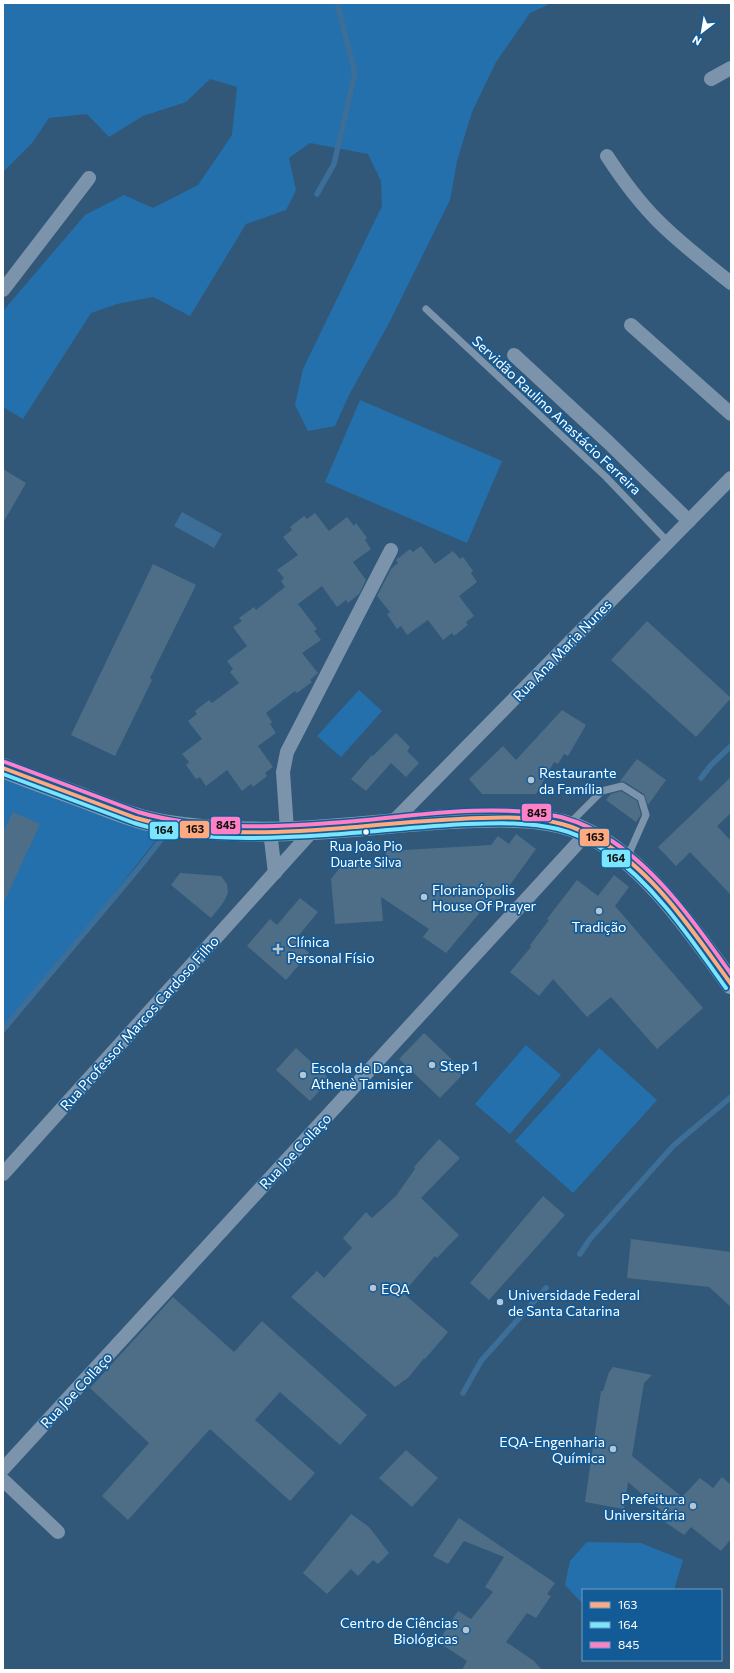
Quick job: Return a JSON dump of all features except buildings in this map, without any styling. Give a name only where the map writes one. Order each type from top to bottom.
[{"type":"main road","points":[[3,768],[145,820],[174,825],[237,831],[314,829],[440,819],[503,817],[542,821],[567,826],[587,833],[626,860],[647,879],[682,918],[731,984]]},
{"type":"street","points":[[711,79],[731,68]]},
{"type":"street","points":[[607,156],[637,198],[658,221],[695,255],[731,283]]},
{"type":"street","points":[[3,290],[89,178]]},
{"type":"street","points":[[631,325],[731,414]]},
{"type":"street","points":[[514,355],[608,442],[689,521]]},
{"type":"street","name":"Rua Ana Maria Nunes","points":[[393,822],[731,478]]},
{"type":"street","points":[[275,873],[282,772],[287,752],[392,550]]},
{"type":"street","name":"Rua Professor Marcos Cardoso Filho","points":[[3,1174],[314,829]]},
{"type":"street","name":"Rua Joe Collaço","points":[[3,1469],[587,833]]},
{"type":"street","points":[[3,1480],[58,1532]]},
{"type":"lane","name":"Servidão Raulino Anastácio Ferreira","points":[[426,310],[606,477],[668,542]]},
{"type":"lane","points":[[567,826],[602,791],[622,786],[642,798],[646,815],[626,860]]},
{"type":"shaded area","points":[[3,3],[552,3],[530,13],[496,62],[472,112],[457,161],[450,200],[389,323],[349,395],[335,426],[308,431],[295,405],[303,369],[382,206],[381,181],[368,154],[310,143],[289,158],[296,190],[286,210],[246,224],[190,316],[153,297],[117,304],[91,313],[23,419],[3,407],[3,311],[85,215],[124,195],[153,208],[198,185],[232,135],[237,87],[210,79],[186,102],[143,116],[109,137],[87,114],[49,118],[32,143],[3,172]]},
{"type":"shaded area","points":[[360,400],[502,461],[467,543],[325,482]]},
{"type":"shaded area","points":[[182,512],[222,534],[214,548],[174,526]]},
{"type":"shaded area","points":[[359,690],[382,711],[341,757],[317,736]]},
{"type":"shaded area","points":[[3,777],[159,836],[46,981],[3,1027]]},
{"type":"shaded area","points":[[526,1045],[561,1075],[510,1134],[475,1104]]},
{"type":"shaded area","points":[[599,1048],[657,1100],[573,1193],[515,1141]]},
{"type":"shaded area","points":[[587,1542],[641,1543],[683,1560],[674,1589],[582,1589],[582,1603],[565,1585],[570,1561]]},
{"type":"waterway","points":[[317,194],[334,164],[355,73],[337,3]]},
{"type":"waterway","points":[[701,778],[711,765],[731,746]]},
{"type":"waterway","points":[[3,1030],[138,869],[167,832]]},
{"type":"waterway","points":[[580,1254],[590,1239],[673,1146],[731,1097]]},
{"type":"waterway","points":[[463,1393],[481,1361],[546,1288]]},
{"type":"transit line","name":"845","points":[[5,762],[138,812],[191,823],[246,826],[302,825],[432,813],[486,811],[512,811],[561,817],[600,833],[630,854],[677,902],[731,974]]},
{"type":"transit line","name":"163","points":[[3,768],[136,818],[189,829],[273,832],[435,820],[502,818],[542,820],[568,826],[596,838],[626,858],[643,873],[675,908],[731,984]]},
{"type":"transit line","name":"164","points":[[3,774],[134,823],[157,829],[205,836],[229,838],[302,836],[491,823],[536,825],[571,833],[606,851],[641,880],[672,914],[726,988]]},
{"type":"place","name":"Restaurante da Família","points":[[531,780]]},
{"type":"place","name":"Rua João Pio Duarte Silva","points":[[366,832]]},
{"type":"place","name":"Florianópolis House Of Prayer","points":[[424,897]]},
{"type":"place","name":"Tradição","points":[[599,911]]},
{"type":"place","name":"Clínica Personal Físio","points":[[278,949]]},
{"type":"place","name":"Step 1","points":[[432,1065]]},
{"type":"place","name":"Escola de Dança Athenè Tamisier","points":[[303,1075]]},
{"type":"place","name":"EQA","points":[[373,1288]]},
{"type":"place","name":"Universidade Federal de Santa Catarina","points":[[500,1302]]},
{"type":"place","name":"EQA-Engenharia Química","points":[[613,1449]]},
{"type":"place","name":"Prefeitura Universitária","points":[[693,1506]]},
{"type":"place","name":"Centro de Ciências Biológicas","points":[[466,1630]]}]
